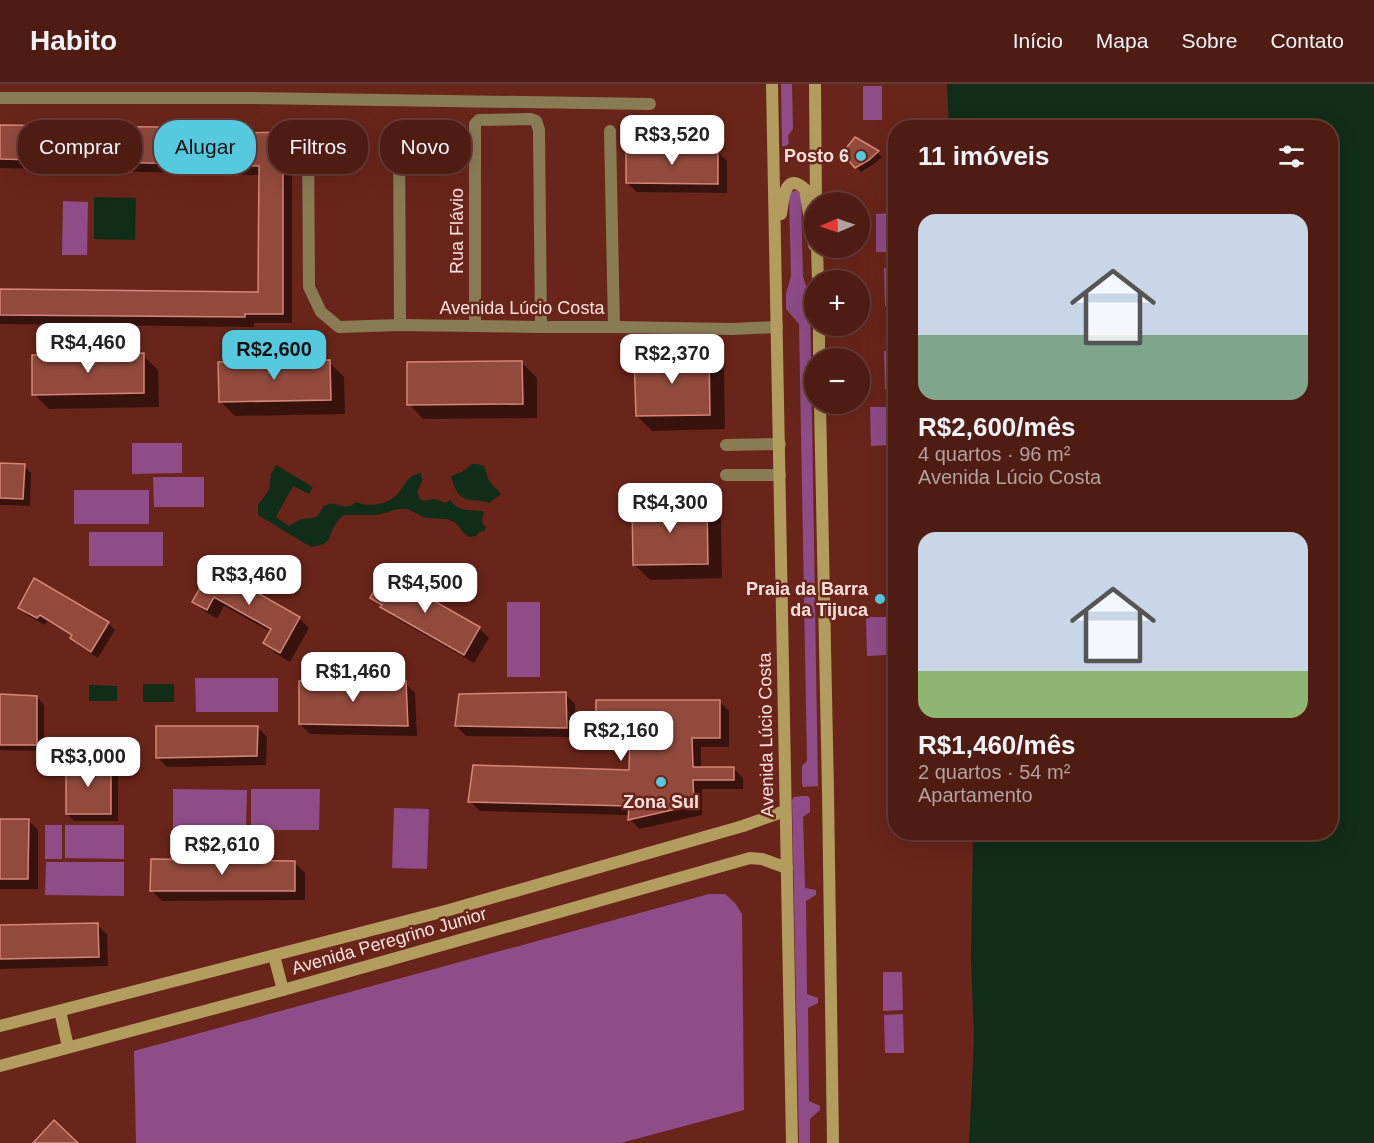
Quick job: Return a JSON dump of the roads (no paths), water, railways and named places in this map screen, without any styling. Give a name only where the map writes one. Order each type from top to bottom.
[{"type":"main road","name":"Avenida Lúcio Costa","points":[[772,84],[792,1143]]},
{"type":"main road","points":[[815,84],[816,192]]},
{"type":"main road","points":[[776,241],[784,191],[787,187],[797,183],[806,192]]},
{"type":"main road","points":[[820,414],[832,1143]]},
{"type":"main road","name":"Avenida Peregrino Junior","points":[[0,1026],[449,910],[743,826],[785,811]]},
{"type":"main road","name":"Avenida Peregrino Junior","points":[[0,1066],[283,990],[750,858],[762,858],[787,868]]},
{"type":"main road","points":[[274,956],[283,990]]},
{"type":"main road","points":[[60,1011],[68,1047]]},
{"type":"street","points":[[0,98],[253,98],[650,104]]},
{"type":"street","name":"Rua Flávio","points":[[475,326],[475,124],[479,120],[531,119],[536,121],[539,130],[541,327]]},
{"type":"street","points":[[610,131],[614,327]]},
{"type":"street","name":"Avenida Lúcio Costa","points":[[308,174],[309,286],[321,312],[339,327],[400,325],[733,330],[777,327]]},
{"type":"street","points":[[399,174],[400,325]]},
{"type":"street","points":[[726,445],[780,444]]},
{"type":"street","points":[[726,475],[780,475]]},
{"type":"place","name":"Posto 6","points":[[861,156]]},
{"type":"place","name":"Praia da Barra da Tijuca","points":[[880,599]]},
{"type":"place","name":"Zona Sul","points":[[661,782]]}]
